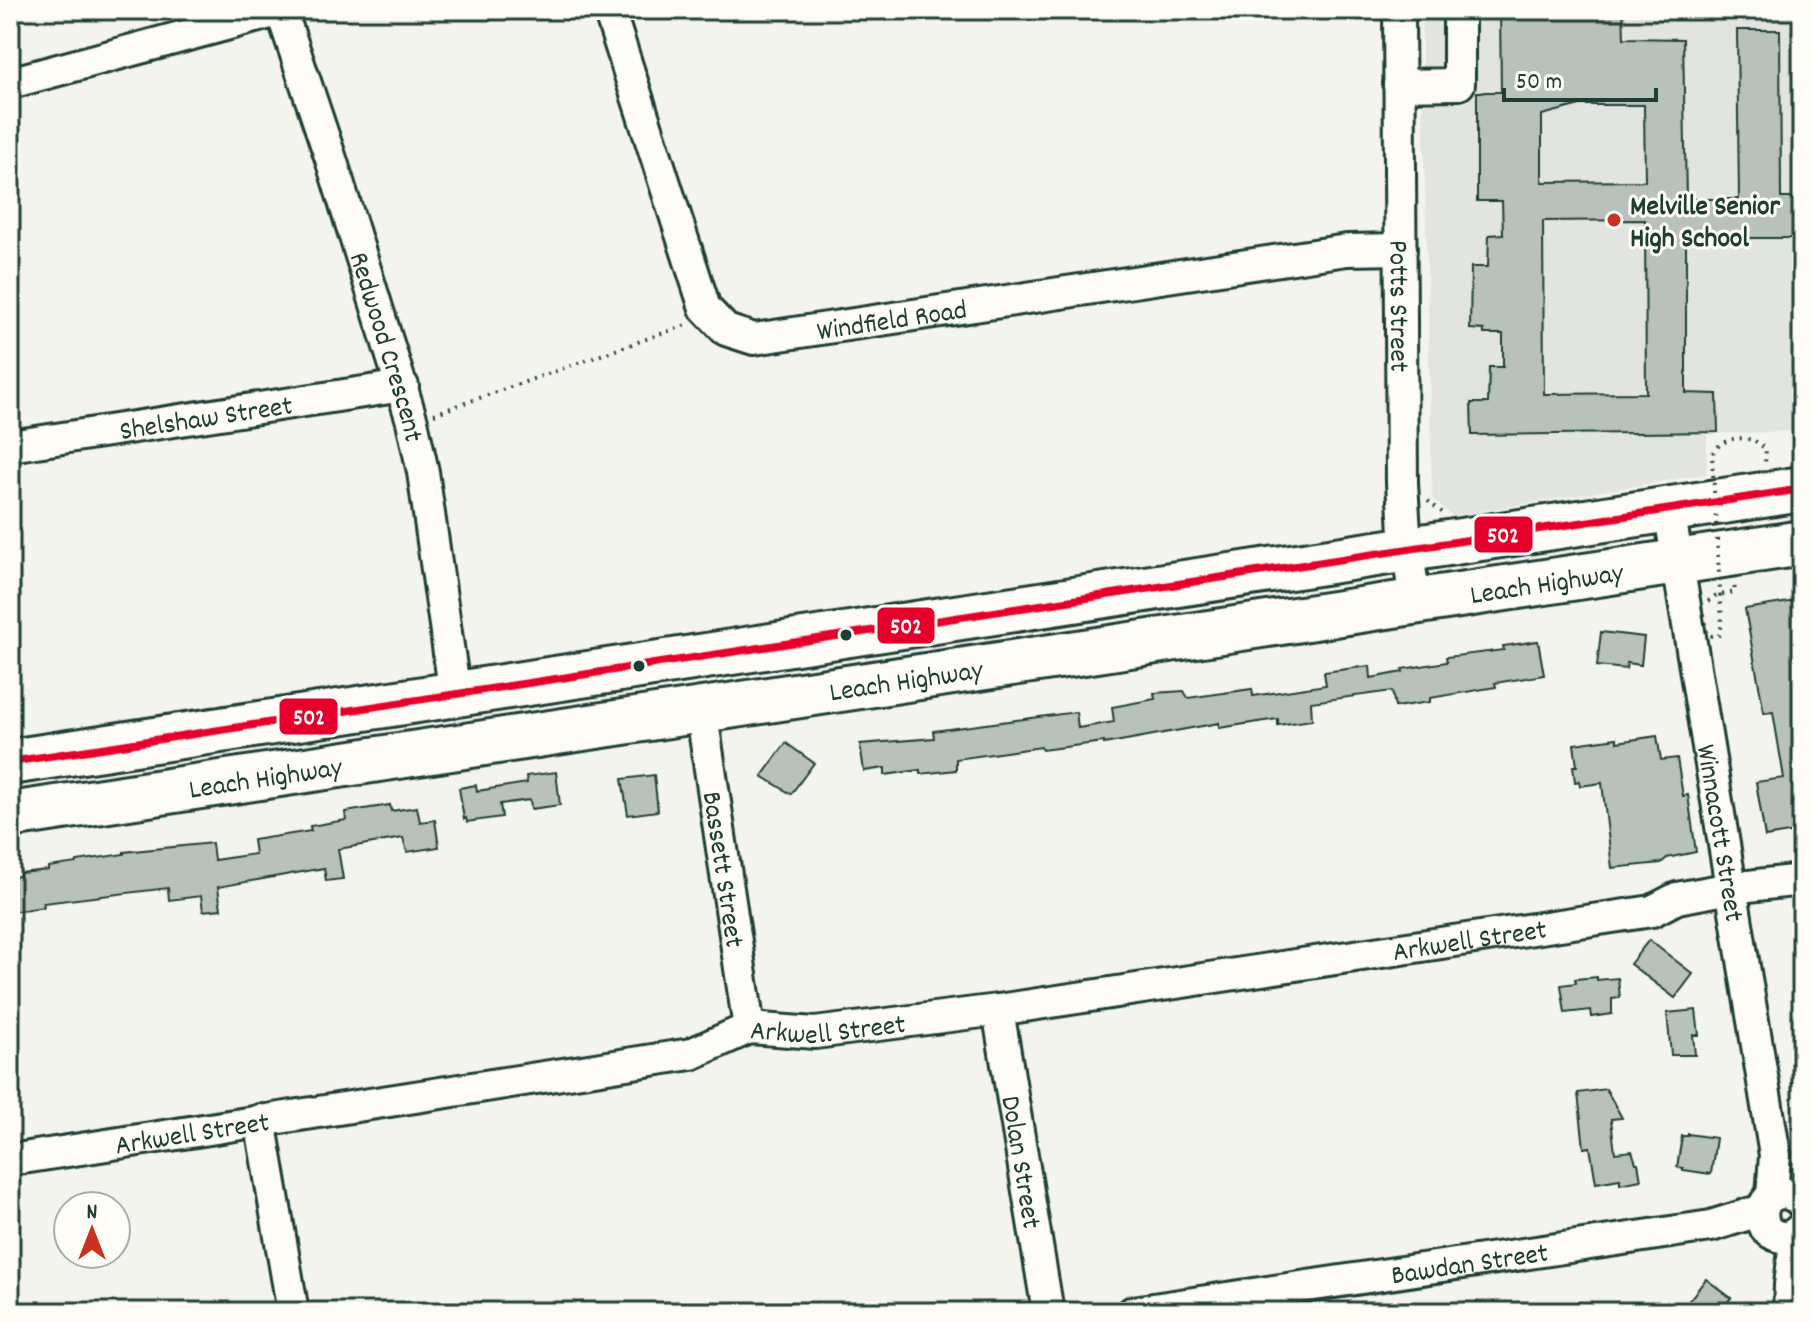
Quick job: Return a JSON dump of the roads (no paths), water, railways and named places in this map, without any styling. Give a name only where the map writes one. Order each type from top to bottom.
[{"type":"highway","name":"Leach Highway","points":[[10,762],[1802,489]]},
{"type":"highway","name":"Leach Highway","points":[[10,815],[1802,543]]},
{"type":"street","points":[[10,83],[281,10]]},
{"type":"street","name":"Redwood Crescent","points":[[281,10],[412,421],[423,472],[455,695]]},
{"type":"street","name":"Windfield Road","points":[[609,10],[705,308],[726,330],[754,339],[1347,250],[1401,249]]},
{"type":"street","name":"Potts Street","points":[[1399,10],[1402,483],[1415,601]]},
{"type":"street","points":[[1399,85],[1459,84],[1459,10]]},
{"type":"street","name":"Shelshaw Street","points":[[10,446],[403,386]]},
{"type":"street","name":"Winnacott Street","points":[[1669,509],[1775,1155],[1789,1216]]},
{"type":"street","name":"Bassett Street","points":[[701,709],[749,1028]]},
{"type":"street","name":"Arkwell Street","points":[[1733,899],[1802,880]]},
{"type":"street","name":"Arkwell Street","points":[[10,1160],[691,1054],[749,1028],[815,1033],[998,1010],[1652,911],[1677,898],[1802,896]]},
{"type":"street","name":"Dolan Street","points":[[998,1010],[1048,1312]]},
{"type":"street","points":[[260,1120],[293,1312]]},
{"type":"street","points":[[1789,1216],[1789,1299]]},
{"type":"street","name":"Bawdan Street","points":[[1133,1312],[1789,1216]]},
{"type":"place","name":"Melville Senior High School","points":[[1614,220]]}]
